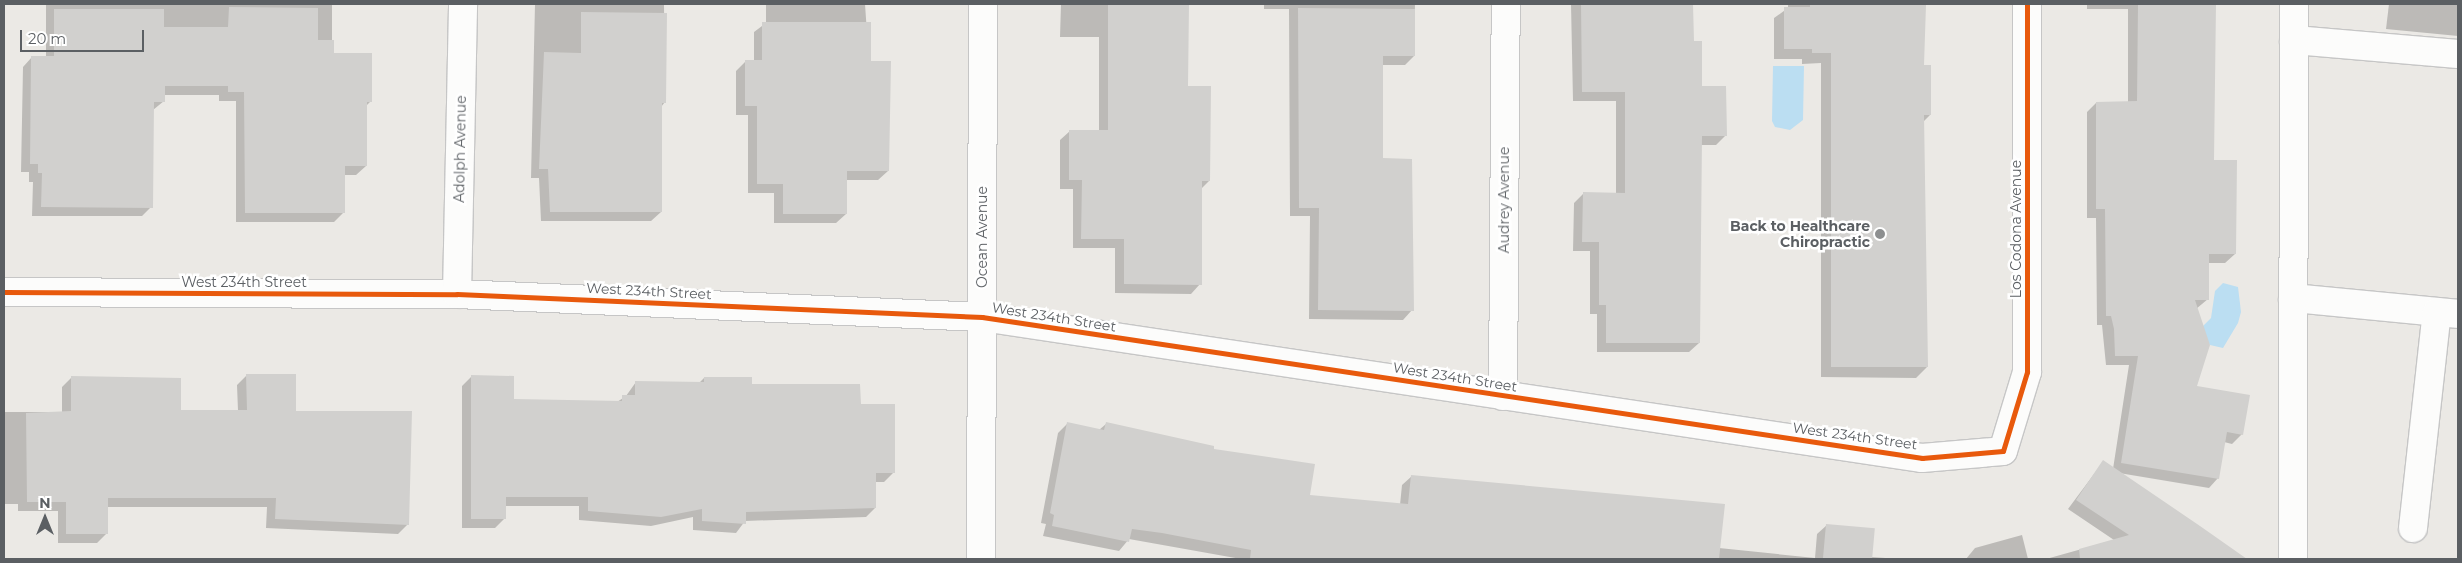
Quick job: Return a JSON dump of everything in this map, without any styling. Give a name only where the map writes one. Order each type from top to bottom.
[{"type":"street","name":"Adolph Avenue","points":[[457,294],[463,4]]},
{"type":"street","name":"Ocean Avenue","points":[[982,559],[983,4]]},
{"type":"street","name":"Audrey Avenue","points":[[1503,396],[1506,4]]},
{"type":"street","name":"Los Codona Avenue","points":[[2003,451],[2027,372],[2027,4]]},
{"type":"street","points":[[2294,4],[2294,559]]},
{"type":"street","points":[[2294,40],[2458,54]]},
{"type":"street","name":"West 234th Street","points":[[4,292],[457,294],[982,317],[1922,458],[2003,451]]},
{"type":"street","points":[[2294,298],[2447,313],[2413,528]]},
{"type":"water","points":[[1773,66],[1804,66],[1803,120],[1790,130],[1775,127],[1772,121]]},
{"type":"water","points":[[2223,283],[2238,287],[2241,312],[2238,323],[2223,348],[2210,345],[2200,329],[2211,318],[2215,291]]},
{"type":"building","points":[[1108,4],[1189,4],[1188,86],[1211,86],[1210,181],[1202,181],[1202,285],[1124,284],[1124,239],[1081,239],[1082,180],[1069,180],[1069,130],[1108,130]]},
{"type":"building","points":[[1581,4],[1693,4],[1694,41],[1702,41],[1702,86],[1726,86],[1727,136],[1702,136],[1700,343],[1606,343],[1606,305],[1599,305],[1599,242],[1582,242],[1583,192],[1625,193],[1625,92],[1582,92]]},
{"type":"building","points":[[1810,4],[1926,5],[1924,65],[1931,65],[1931,115],[1924,115],[1928,367],[1831,367],[1831,53],[1812,53],[1812,49],[1784,49],[1784,7],[1810,7]]},
{"type":"building","points":[[2138,4],[2216,4],[2214,160],[2237,160],[2236,254],[2209,254],[2209,300],[2195,300],[2210,345],[2197,386],[2250,395],[2243,435],[2227,432],[2219,479],[2121,463],[2138,356],[2115,356],[2114,329],[2111,316],[2106,316],[2105,209],[2096,209],[2096,102],[2137,101]]},
{"type":"building","points":[[229,7],[318,8],[318,40],[334,40],[334,53],[372,53],[372,102],[367,102],[367,166],[345,166],[345,213],[245,213],[244,92],[228,92],[228,86],[165,86],[165,102],[154,102],[153,208],[41,207],[42,173],[38,173],[38,164],[30,164],[31,56],[54,56],[54,9],[164,9],[164,27],[228,27]]},
{"type":"building","points":[[1298,8],[1415,9],[1415,56],[1383,56],[1383,158],[1412,159],[1414,311],[1318,310],[1319,208],[1299,208]]},
{"type":"building","points":[[581,12],[667,13],[666,103],[662,103],[662,212],[550,212],[548,169],[539,169],[544,52],[581,53]]},
{"type":"building","points":[[762,22],[871,22],[871,61],[891,61],[889,171],[847,171],[847,214],[783,214],[783,184],[757,184],[757,106],[745,106],[745,60],[762,60]]},
{"type":"building","points":[[246,374],[296,374],[296,411],[412,411],[409,525],[275,519],[276,498],[108,498],[108,534],[66,534],[66,502],[27,502],[26,413],[71,411],[71,376],[181,378],[181,410],[247,410]]},
{"type":"building","points":[[471,375],[514,376],[514,399],[622,401],[622,395],[635,395],[635,381],[704,382],[704,377],[752,377],[752,384],[860,384],[861,404],[895,404],[895,473],[876,473],[876,508],[746,512],[746,524],[702,521],[702,509],[661,517],[588,511],[588,497],[506,497],[506,519],[471,519]]},
{"type":"building","points":[[1067,422],[1104,430],[1106,422],[1214,446],[1214,449],[1315,464],[1310,495],[1408,504],[1411,475],[1725,504],[1719,559],[1250,559],[1251,550],[1162,533],[1132,529],[1129,542],[1052,526],[1054,515],[1050,513]]},
{"type":"building","points":[[2103,460],[2247,559],[2080,559],[2079,549],[2129,535],[2076,500]]},
{"type":"building","points":[[1826,524],[1875,528],[1872,559],[1823,559]]},
{"type":"cycle path","points":[[4,292],[457,294],[982,317],[1922,458],[2003,451],[2027,372],[2027,4]]},
{"type":"place","name":"Back to Healthcare Chiropractic","points":[[1880,234]]}]
